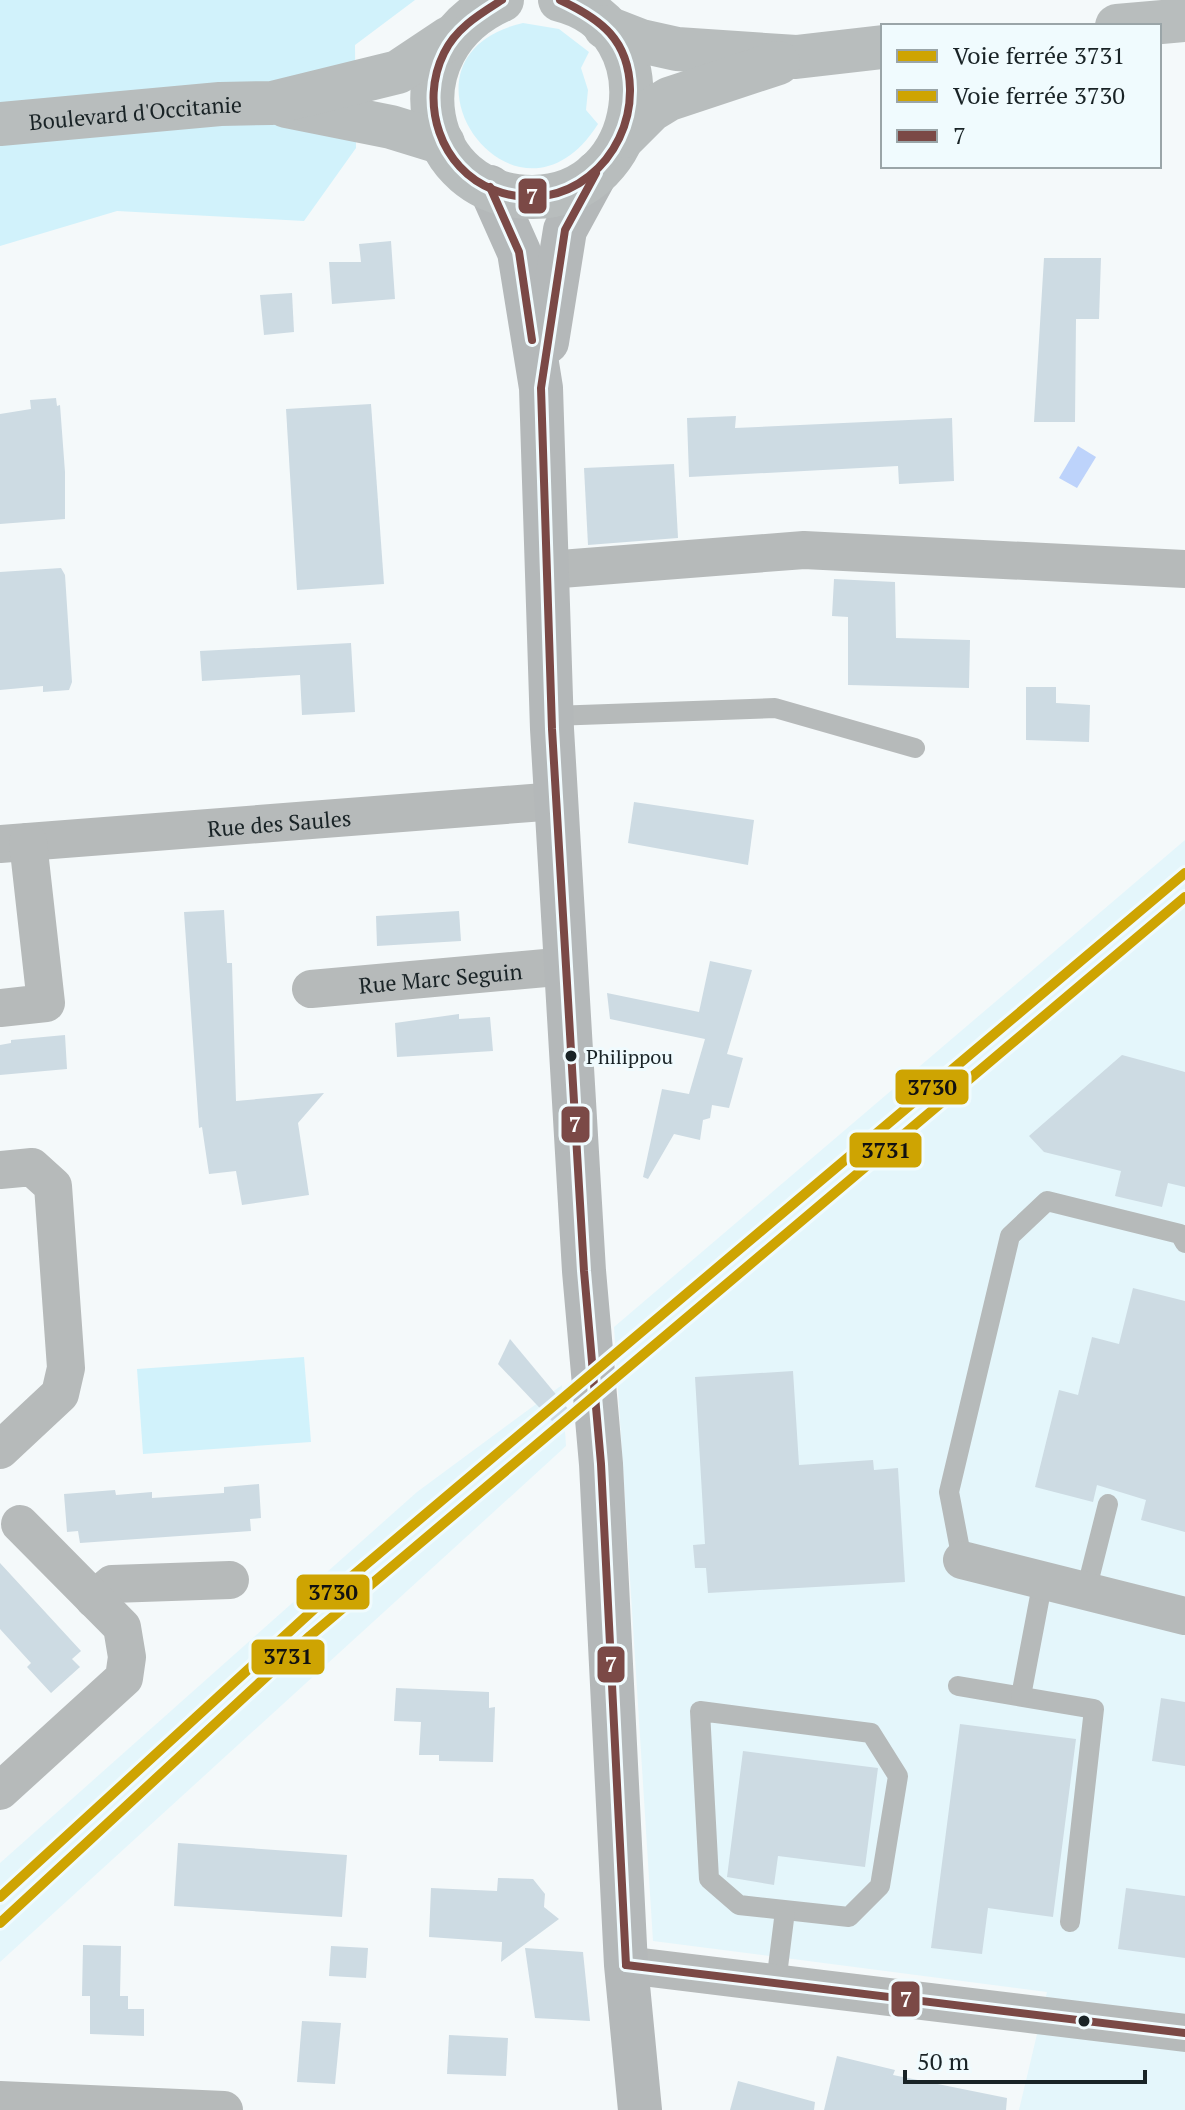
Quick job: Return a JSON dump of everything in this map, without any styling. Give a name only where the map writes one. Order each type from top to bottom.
[{"type":"main road","name":"Boulevard d'Occitanie","points":[[272,103],[398,72],[464,20],[502,0]]},
{"type":"main road","points":[[582,10],[641,41],[677,49],[796,57],[881,47]]},
{"type":"main road","points":[[582,10],[628,67],[631,113],[625,136]]},
{"type":"main road","points":[[464,20],[432,79],[434,123],[455,161],[490,187],[511,194],[544,195],[576,186],[596,173]]},
{"type":"main road","points":[[1140,24],[1185,20]]},
{"type":"main road","points":[[541,388],[565,230],[596,173],[625,136],[651,110],[669,99],[796,57]]},
{"type":"main road","name":"Boulevard d'Occitanie","points":[[0,124],[220,104],[272,103],[391,127],[443,143]]},
{"type":"main road","points":[[490,187],[519,252],[541,388],[552,716],[584,1271],[601,1464],[626,1965],[640,2110]]},
{"type":"street","points":[[548,570],[804,550],[1185,569]]},
{"type":"street","name":"Rue des Saules","points":[[14,843],[557,801]]},
{"type":"street","points":[[0,1008],[46,1003],[14,843]]},
{"type":"street","name":"Rue Marc Seguin","points":[[311,989],[568,966]]},
{"type":"street","points":[[0,1170],[32,1167],[53,1186],[66,1368],[60,1394],[0,1450]]},
{"type":"street","points":[[0,1791],[124,1678],[127,1657],[122,1627],[20,1524]]},
{"type":"street","points":[[962,1560],[1185,1616]]},
{"type":"street","points":[[94,1599],[112,1584],[230,1580]]},
{"type":"street","points":[[626,1965],[1185,2033]]},
{"type":"street","points":[[0,2100],[224,2110]]},
{"type":"lane","points":[[552,716],[775,708],[915,748]]},
{"type":"lane","points":[[962,1560],[949,1492],[1010,1236],[1047,1201],[1180,1234],[1185,1243]]},
{"type":"lane","points":[[1086,1591],[1108,1504]]},
{"type":"lane","points":[[1021,1696],[1043,1580]]},
{"type":"lane","points":[[958,1686],[1094,1709],[1070,1922]]},
{"type":"lane","points":[[700,1711],[871,1733],[898,1776],[880,1886],[849,1917],[785,1911],[739,1905],[709,1879],[700,1711]]},
{"type":"lane","points":[[776,1983],[785,1911]]},
{"type":"shaded area","points":[[0,0],[415,0],[355,45],[356,148],[304,221],[117,211],[0,246]]},
{"type":"shaded area","points":[[523,23],[559,29],[589,52],[581,68],[588,90],[586,110],[598,124],[565,159],[531,168],[499,159],[474,135],[460,104],[461,72],[481,42]]},
{"type":"shaded area","points":[[1185,840],[1185,2110],[1019,2110],[1047,1992],[653,1941],[614,1327]]},
{"type":"shaded area","points":[[304,1357],[311,1442],[143,1454],[137,1369]]},
{"type":"shaded area","points":[[562,1385],[566,1446],[0,1962],[0,1863],[417,1492]]},
{"type":"water","points":[[1078,446],[1096,457],[1077,488],[1059,478]]},
{"type":"building","points":[[391,241],[395,299],[332,304],[329,262],[361,262],[359,244]]},
{"type":"building","points":[[1044,258],[1101,258],[1099,319],[1076,319],[1075,422],[1034,422]]},
{"type":"building","points":[[292,293],[294,332],[264,335],[260,295]]},
{"type":"building","points":[[56,398],[57,406],[60,405],[65,472],[65,519],[0,524],[0,414],[31,409],[30,400]]},
{"type":"building","points":[[371,404],[384,584],[297,590],[286,409]]},
{"type":"building","points":[[736,416],[735,428],[952,418],[954,481],[899,484],[898,466],[689,477],[687,418]]},
{"type":"building","points":[[674,464],[678,538],[588,545],[584,468]]},
{"type":"building","points":[[61,568],[65,575],[72,682],[69,690],[43,692],[43,686],[0,690],[0,572]]},
{"type":"building","points":[[834,579],[895,582],[896,638],[970,640],[969,688],[848,685],[848,617],[832,616]]},
{"type":"building","points":[[351,643],[355,712],[302,715],[300,675],[202,681],[200,651]]},
{"type":"building","points":[[1026,687],[1056,687],[1056,703],[1090,705],[1089,742],[1026,740]]},
{"type":"building","points":[[634,802],[754,820],[748,865],[628,843]]},
{"type":"building","points":[[224,910],[227,963],[232,963],[236,1101],[324,1093],[298,1123],[309,1195],[242,1205],[236,1171],[209,1174],[202,1127],[199,1128],[184,912]]},
{"type":"building","points":[[459,911],[461,941],[377,946],[376,916]]},
{"type":"building","points":[[710,961],[752,970],[727,1054],[743,1058],[729,1108],[712,1105],[710,1118],[703,1120],[700,1140],[674,1134],[648,1179],[643,1177],[662,1089],[689,1094],[705,1039],[610,1019],[607,993],[699,1012]]},
{"type":"building","points":[[459,1014],[459,1019],[490,1017],[493,1051],[397,1057],[395,1023]]},
{"type":"building","points":[[65,1035],[67,1069],[0,1075],[0,1045],[11,1043],[11,1040]]},
{"type":"building","points":[[1122,1055],[1185,1072],[1185,1187],[1168,1183],[1162,1207],[1115,1196],[1121,1171],[1044,1152],[1029,1136]]},
{"type":"building","points":[[1133,1288],[1185,1301],[1185,1532],[1141,1520],[1146,1500],[1097,1485],[1093,1502],[1035,1487],[1059,1390],[1078,1395],[1092,1337],[1119,1344]]},
{"type":"building","points":[[510,1339],[569,1410],[554,1423],[498,1364]]},
{"type":"building","points":[[793,1371],[799,1465],[873,1460],[874,1470],[898,1468],[905,1582],[708,1593],[706,1568],[695,1568],[693,1545],[705,1544],[695,1377]]},
{"type":"building","points":[[259,1484],[261,1518],[250,1519],[251,1531],[80,1543],[78,1531],[67,1532],[64,1494],[115,1490],[116,1495],[152,1492],[152,1498],[224,1493],[224,1487]]},
{"type":"building","points":[[0,1563],[81,1651],[72,1659],[80,1667],[51,1693],[27,1667],[31,1663],[0,1629]]},
{"type":"building","points":[[396,1688],[489,1692],[489,1708],[495,1707],[493,1762],[439,1761],[439,1755],[419,1755],[421,1722],[394,1721]]},
{"type":"building","points":[[1161,1698],[1185,1702],[1185,1766],[1152,1761]]},
{"type":"building","points":[[960,1724],[1076,1739],[1053,1917],[988,1908],[982,1954],[931,1948]]},
{"type":"building","points":[[743,1751],[878,1768],[865,1867],[778,1856],[774,1885],[727,1877]]},
{"type":"building","points":[[178,1843],[347,1855],[342,1917],[174,1906]]},
{"type":"building","points":[[498,1878],[533,1879],[545,1894],[544,1907],[559,1919],[501,1962],[502,1942],[429,1937],[431,1888],[497,1891]]},
{"type":"building","points":[[1126,1888],[1185,1896],[1185,1958],[1118,1949]]},
{"type":"building","points":[[83,1945],[121,1946],[120,1996],[128,1996],[128,2009],[144,2009],[144,2036],[90,2034],[90,1996],[82,1996]]},
{"type":"building","points":[[331,1946],[368,1948],[366,1978],[329,1976]]},
{"type":"building","points":[[525,1948],[583,1952],[590,2021],[535,2018]]},
{"type":"building","points":[[302,2021],[341,2023],[335,2084],[297,2082]]},
{"type":"building","points":[[449,2035],[508,2038],[506,2076],[447,2074]]},
{"type":"building","points":[[837,2056],[895,2070],[893,2075],[1007,2098],[1006,2110],[824,2110]]},
{"type":"building","points":[[738,2081],[815,2102],[814,2110],[730,2110]]},
{"type":"rail line","name":"3730","points":[[0,1897],[325,1599],[1185,873]]},
{"type":"rail line","name":"3731","points":[[0,1923],[310,1636],[1185,897]]},
{"type":"transit line","name":"7","points":[[502,0],[469,22],[449,44],[437,72],[435,113],[439,132],[460,167],[494,190],[520,197],[545,196],[568,189],[589,176],[606,159],[619,138],[627,115],[628,72],[618,44],[600,24],[560,0]]},
{"type":"transit line","name":"7","points":[[596,173],[565,230],[541,388],[552,729],[584,1271],[601,1464],[626,1965]]},
{"type":"transit line","name":"7","points":[[490,187],[519,252],[532,340]]},
{"type":"transit line","name":"7","points":[[626,1965],[1185,2033]]},
{"type":"place","name":"Philippou","points":[[571,1056]]}]
